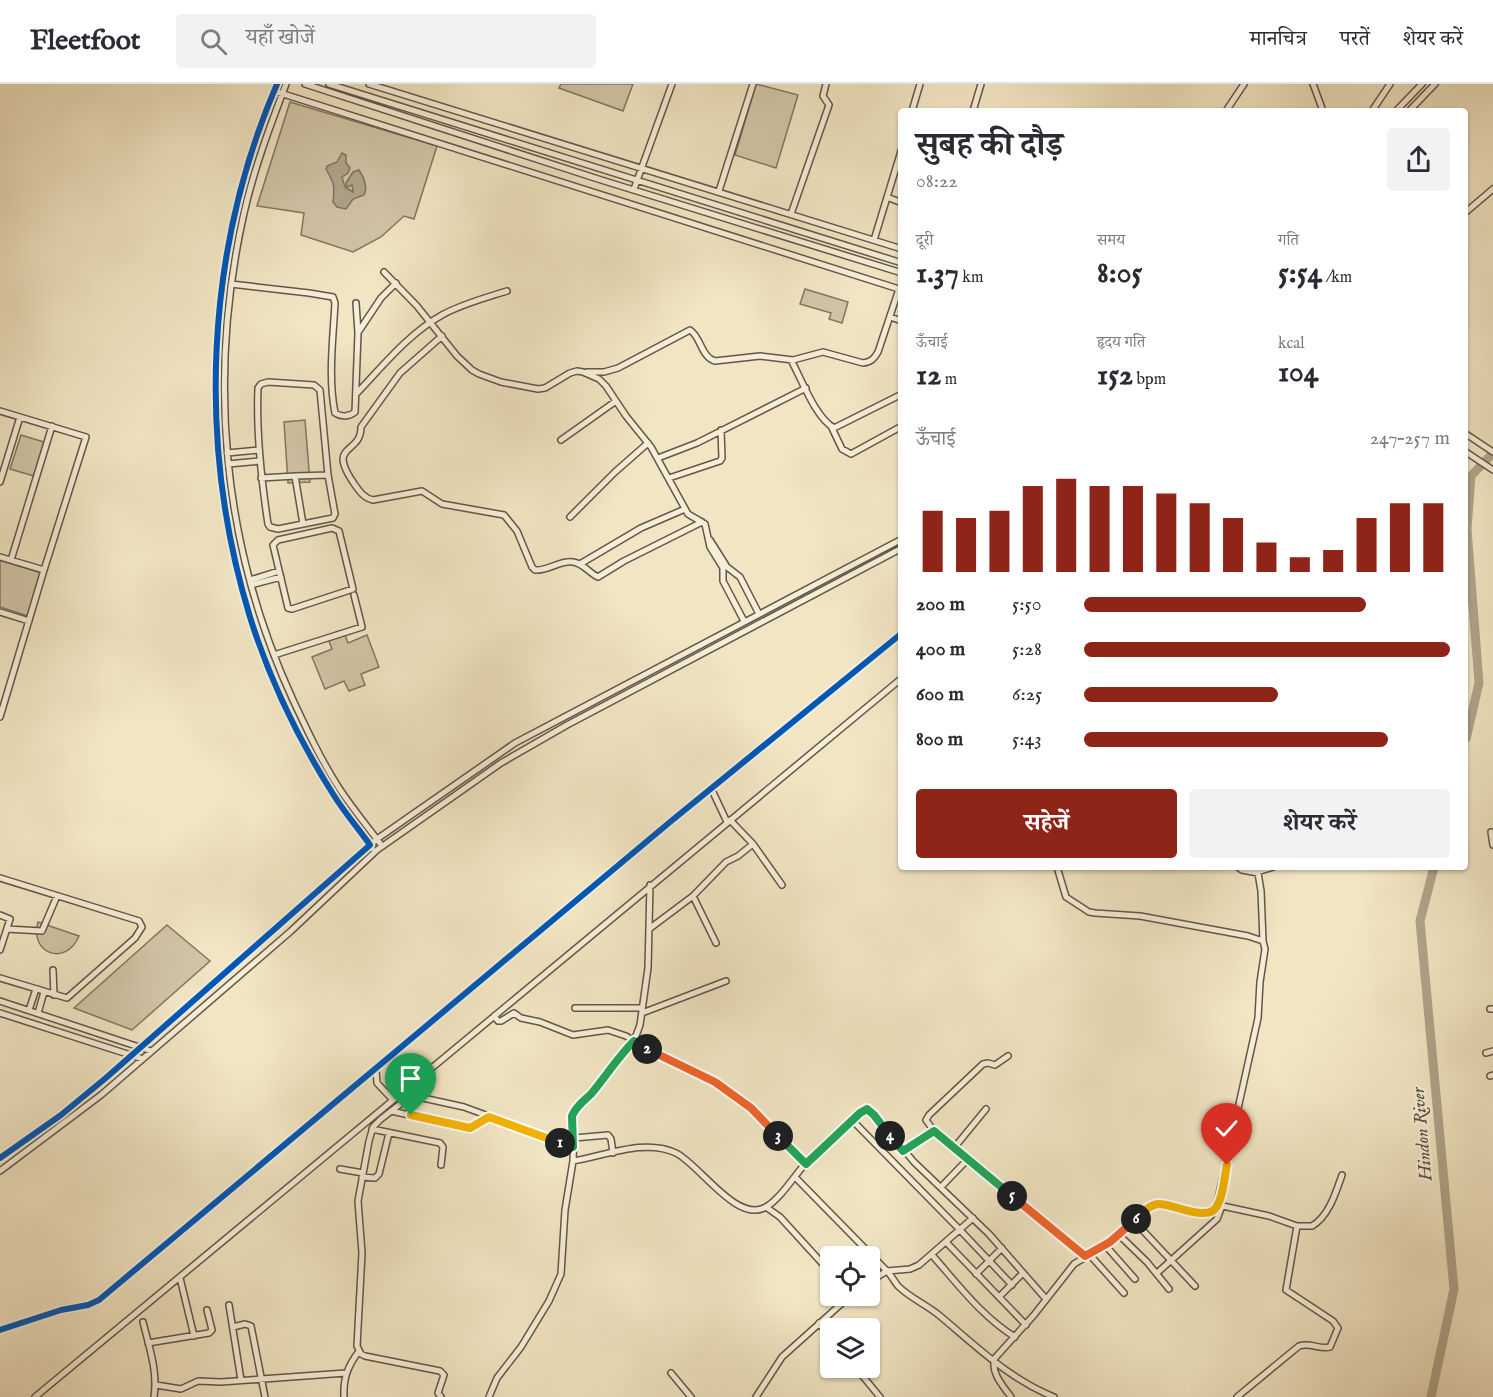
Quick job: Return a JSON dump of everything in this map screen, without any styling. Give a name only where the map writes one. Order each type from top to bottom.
[{"type":"street","points":[[277,84],[252,151],[240,193],[221,292],[216,402],[224,510],[251,618],[271,673],[322,775],[375,852]]},
{"type":"street","points":[[286,84],[261,153],[244,212],[231,284],[224,348],[224,402],[230,490],[250,583],[261,623],[274,655],[306,729],[339,787],[382,846]]},
{"type":"street","points":[[304,84],[898,272]]},
{"type":"street","points":[[329,84],[898,262]]},
{"type":"street","points":[[369,97],[372,84],[898,248]]},
{"type":"street","points":[[634,189],[672,84]]},
{"type":"street","points":[[718,191],[753,84]]},
{"type":"street","points":[[791,214],[829,105],[824,96],[826,84]]},
{"type":"street","points":[[913,108],[920,84]]},
{"type":"street","points":[[975,108],[981,84]]},
{"type":"street","points":[[1228,108],[1244,84]]},
{"type":"street","points":[[1313,84],[1322,108]]},
{"type":"street","points":[[1374,108],[1390,84]]},
{"type":"street","points":[[1399,108],[1422,84]]},
{"type":"street","points":[[1412,108],[1435,84]]},
{"type":"street","points":[[274,91],[564,179],[898,288]]},
{"type":"street","points":[[874,240],[898,160]]},
{"type":"street","points":[[564,179],[574,171]]},
{"type":"street","points":[[1468,210],[1493,189]]},
{"type":"street","points":[[887,197],[898,201]]},
{"type":"street","points":[[384,272],[431,322],[457,356],[472,370],[501,382],[528,389],[545,388],[570,373],[604,372],[618,368],[690,330],[695,334],[711,360],[760,356],[791,360],[823,352],[868,363],[878,352],[898,295]]},
{"type":"street","points":[[358,333],[381,298],[396,283]]},
{"type":"street","points":[[231,284],[333,297],[335,303],[332,382],[334,413],[340,416],[351,415],[355,412],[358,333],[356,303]]},
{"type":"street","points":[[356,394],[400,348],[431,322],[466,304],[507,291]]},
{"type":"street","points":[[890,317],[898,320]]},
{"type":"street","points":[[442,336],[400,373],[361,427],[360,436],[343,454],[345,470],[361,494],[370,500],[422,491],[442,504],[504,515],[517,531],[535,570],[571,561],[580,564],[598,577],[632,556],[702,522]]},
{"type":"street","points":[[791,360],[819,412],[831,426],[842,449],[851,454],[898,428]]},
{"type":"street","points":[[583,372],[598,379],[606,386],[658,458],[685,509],[691,517],[702,522],[707,528],[710,547],[723,568],[723,581],[746,630]]},
{"type":"street","points":[[268,381],[314,385],[319,388],[322,393],[328,475],[334,517],[278,529],[270,527],[261,478],[259,450],[257,427],[259,386],[268,381]]},
{"type":"street","points":[[658,458],[697,443],[806,388]]},
{"type":"street","points":[[831,426],[837,428],[898,396]]},
{"type":"street","points":[[561,441],[616,401]]},
{"type":"street","points":[[0,411],[86,437],[0,717]]},
{"type":"street","points":[[0,482],[20,417]]},
{"type":"street","points":[[11,560],[52,426]]},
{"type":"street","points":[[669,478],[720,461],[722,458],[721,430]]},
{"type":"street","points":[[1468,435],[1493,452]]},
{"type":"street","points":[[570,517],[648,443]]},
{"type":"street","points":[[227,453],[259,450]]},
{"type":"street","points":[[1468,453],[1493,470]]},
{"type":"street","points":[[228,464],[260,461]]},
{"type":"street","points":[[261,478],[328,475]]},
{"type":"street","points":[[295,476],[303,524]]},
{"type":"street","points":[[580,564],[642,528],[685,509]]},
{"type":"street","points":[[335,528],[339,531],[353,589],[289,609],[286,606],[280,574],[273,545],[275,542],[335,528]]},
{"type":"street","points":[[708,538],[727,567],[740,577],[757,609]]},
{"type":"street","points":[[0,1158],[107,1077],[377,839],[515,743],[757,609],[898,541]]},
{"type":"street","points":[[0,1171],[62,1126],[143,1059],[291,931],[382,846],[522,750],[898,550]]},
{"type":"street","points":[[0,556],[44,570]]},
{"type":"street","points":[[250,583],[280,574]]},
{"type":"street","points":[[274,655],[362,627],[354,595]]},
{"type":"street","points":[[0,612],[29,621]]},
{"type":"street","points":[[0,1330],[99,1300],[711,788],[898,636]]},
{"type":"street","points":[[34,1397],[898,681]]},
{"type":"street","points":[[711,788],[729,821],[753,844],[782,885]]},
{"type":"street","points":[[1491,832],[1493,845]]},
{"type":"street","points":[[649,928],[693,896],[726,862],[753,844]]},
{"type":"street","points":[[1059,870],[1066,897],[1089,912],[1140,916],[1263,941]]},
{"type":"street","points":[[1242,870],[1257,872],[1263,870]]},
{"type":"street","points":[[1157,1273],[1217,1219],[1258,1018],[1265,949],[1261,891],[1257,872]]},
{"type":"street","points":[[0,878],[139,921],[142,927],[135,938],[67,998],[0,978]]},
{"type":"street","points":[[489,1397],[497,1378],[521,1347],[558,1285],[561,1275],[564,1210],[573,1161],[572,1116],[634,1041],[642,1010],[648,968],[650,885]]},
{"type":"street","points":[[7,929],[42,931],[57,896]]},
{"type":"street","points":[[693,896],[716,943]]},
{"type":"street","points":[[0,915],[9,919],[0,950]]},
{"type":"street","points":[[53,970],[54,995]]},
{"type":"street","points":[[574,1008],[642,1010],[726,981]]},
{"type":"street","points":[[29,1010],[36,989]]},
{"type":"street","points":[[38,1013],[44,992]]},
{"type":"street","points":[[0,1001],[151,1051]]},
{"type":"street","points":[[494,1016],[501,1021],[514,1013],[521,1018],[540,1022],[573,1035],[608,1030],[620,1033],[715,1082],[751,1108],[806,1164]]},
{"type":"street","points":[[0,1014],[143,1059]]},
{"type":"street","points":[[1008,1056],[999,1064],[983,1064],[926,1120],[934,1131],[954,1148],[1087,1255],[1124,1293]]},
{"type":"street","points":[[376,1070],[377,1083],[393,1100]]},
{"type":"street","points":[[441,1397],[438,1393],[444,1375],[440,1371],[365,1356],[359,1351],[357,1341],[362,1253],[358,1201],[372,1129],[391,1111],[414,1096],[464,1107],[573,1147]]},
{"type":"street","points":[[573,1161],[648,1147],[674,1152],[684,1157],[728,1198],[741,1207],[754,1210],[766,1207],[806,1164],[852,1120],[867,1109],[903,1151],[1002,1248],[1046,1299]]},
{"type":"street","points":[[954,1148],[986,1109]]},
{"type":"street","points":[[391,1111],[470,1128],[489,1117]]},
{"type":"street","points":[[852,1120],[1012,1285]]},
{"type":"street","points":[[372,1129],[440,1143],[444,1147],[441,1165]]},
{"type":"street","points":[[903,1151],[934,1131]]},
{"type":"street","points":[[340,1169],[375,1178],[379,1174],[388,1133]]},
{"type":"street","points":[[574,1138],[608,1135],[611,1139],[613,1153]]},
{"type":"street","points":[[941,1187],[968,1159]]},
{"type":"street","points":[[1220,1205],[1269,1216],[1297,1226],[1312,1226],[1321,1219],[1334,1198],[1342,1175]]},
{"type":"street","points":[[795,1177],[887,1270],[906,1293],[929,1307],[971,1344],[1021,1381],[1054,1397]]},
{"type":"street","points":[[1011,1397],[995,1372],[994,1361],[1074,1264],[1105,1245],[1156,1204],[1202,1213],[1213,1211],[1220,1205]]},
{"type":"street","points":[[766,1207],[780,1217],[820,1261]]},
{"type":"street","points":[[880,1275],[887,1270],[915,1267],[932,1255],[973,1218]]},
{"type":"street","points":[[1134,1221],[1195,1286]]},
{"type":"street","points":[[1238,1397],[1299,1346],[1306,1344],[1328,1348],[1332,1345],[1338,1331],[1333,1321],[1286,1290],[1297,1226]]},
{"type":"street","points":[[1118,1234],[1157,1273],[1169,1289]]},
{"type":"street","points":[[946,1242],[1026,1325]]},
{"type":"street","points":[[1105,1245],[1136,1279]]},
{"type":"street","points":[[976,1274],[1002,1248]]},
{"type":"street","points":[[932,1255],[1002,1329],[1015,1337]]},
{"type":"street","points":[[999,1297],[1023,1273]]},
{"type":"street","points":[[180,1278],[194,1336]]},
{"type":"street","points":[[229,1305],[241,1380]]},
{"type":"street","points":[[756,1397],[782,1357],[839,1306]]},
{"type":"street","points":[[148,1343],[212,1332],[207,1310]]},
{"type":"street","points":[[143,1322],[154,1363],[156,1385],[154,1397]]},
{"type":"street","points":[[233,1327],[245,1324],[251,1326],[265,1397]]},
{"type":"street","points":[[344,1397],[346,1373],[359,1351]]},
{"type":"street","points":[[156,1385],[181,1389],[194,1382],[346,1373]]},
{"type":"street","points":[[671,1373],[691,1397]]},
{"type":"street","points":[[864,1378],[880,1397]]},
{"type":"shaded area","points":[[561,84],[633,84],[623,111],[559,88]]},
{"type":"shaded area","points":[[756,84],[798,95],[776,168],[735,155]]},
{"type":"shaded area","points":[[290,102],[437,146],[414,219],[404,216],[381,237],[353,252],[301,235],[304,213],[257,206]]},
{"type":"shaded area","points":[[342,153],[346,155],[346,163],[350,168],[348,173],[342,177],[345,187],[353,192],[352,185],[347,187],[346,183],[353,172],[359,170],[365,186],[364,195],[353,199],[346,209],[337,207],[333,202],[333,184],[326,169],[327,166],[337,162]]},
{"type":"shaded area","points":[[805,289],[848,302],[842,323],[829,319],[831,313],[800,304]]},
{"type":"shaded area","points":[[305,420],[310,482],[288,483],[284,422]]},
{"type":"shaded area","points":[[21,435],[44,442],[34,476],[10,469]]},
{"type":"shaded area","points":[[0,560],[41,573],[28,616],[0,607]]},
{"type":"shaded area","points":[[343,630],[348,643],[367,635],[379,667],[361,674],[365,685],[349,691],[344,681],[325,689],[312,657],[332,649],[327,636]]},
{"type":"shaded area","points":[[38,922],[79,936],[73,946],[66,951],[58,954],[50,953],[39,942]]},
{"type":"shaded area","points":[[167,925],[210,961],[132,1030],[74,1008]]},
{"type":"waterway","name":"Hindon River","points":[[1468,516],[1471,476],[1493,453]]},
{"type":"waterway","name":"Hindon River","points":[[1468,542],[1479,683],[1468,730]]},
{"type":"waterway","name":"Hindon River","points":[[1431,1397],[1454,1289],[1420,921],[1433,870]]},
{"type":"cycle path","points":[[0,1158],[61,1115],[107,1077],[370,845],[320,773],[286,708],[266,663],[250,617],[233,551],[222,484],[216,416],[217,348],[223,280],[235,213],[253,148],[277,84]]},
{"type":"cycle path","points":[[0,1330],[99,1300],[670,822],[898,636]]},
{"type":"route","points":[[411,1115],[470,1128],[489,1117],[573,1147],[572,1116],[576,1107],[590,1095],[634,1041],[715,1082],[751,1108],[806,1164],[867,1109],[903,1151],[918,1143],[931,1131],[937,1132],[1085,1256],[1110,1242],[1145,1210],[1156,1204],[1202,1213],[1213,1211],[1218,1205],[1227,1165]]}]
